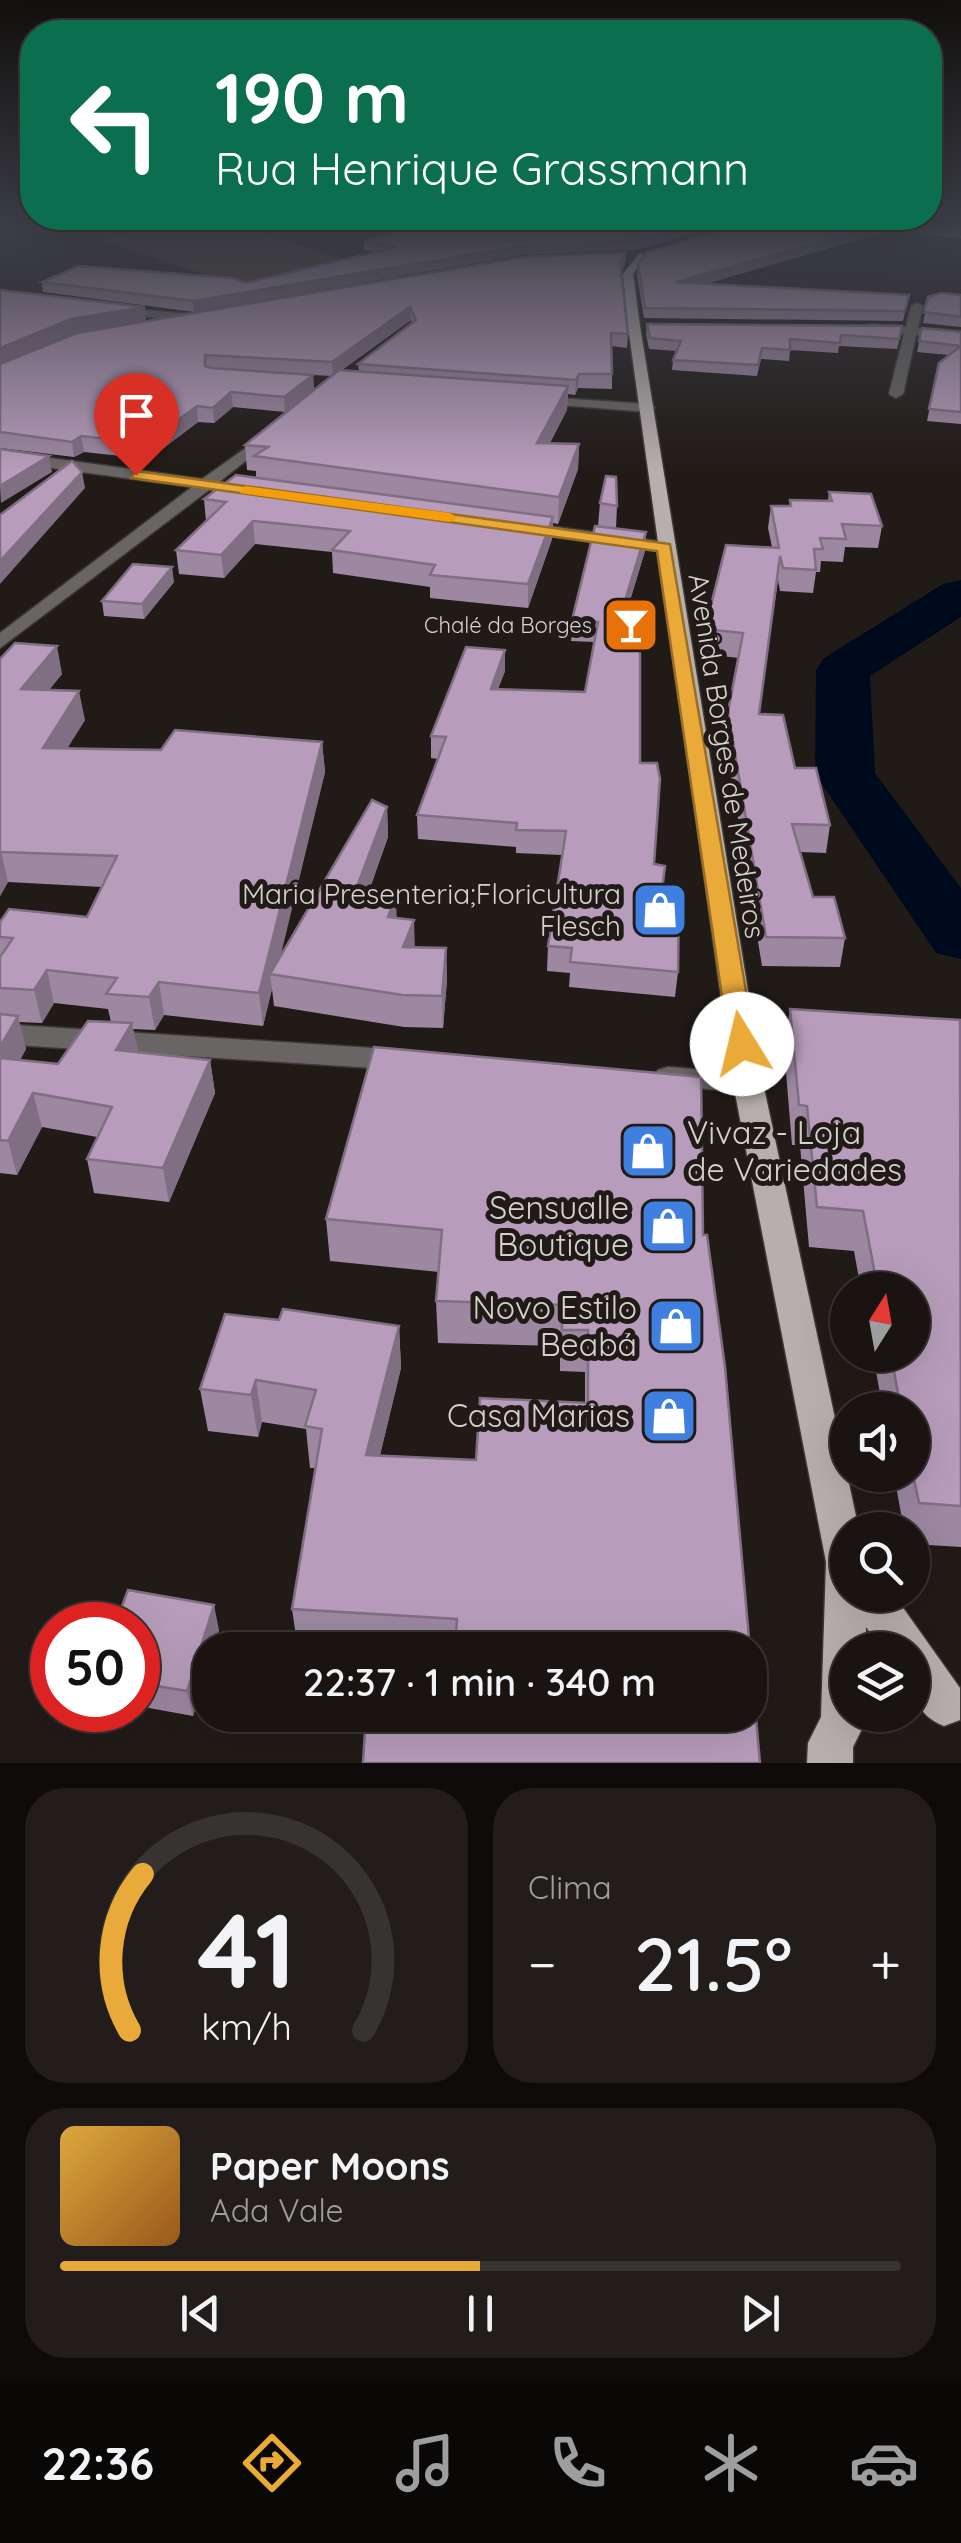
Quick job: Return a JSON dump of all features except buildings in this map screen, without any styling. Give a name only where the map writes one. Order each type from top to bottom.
[{"type":"main road","name":"Avenida Borges de Medeiros","points":[[637,306],[643,326],[664,547],[748,1082],[841,1512]]},
{"type":"main road","points":[[133,329],[211,315]]},
{"type":"main road","points":[[830,1763],[830,1743],[836,1732]]},
{"type":"street","points":[[98,306],[191,318]]},
{"type":"street","points":[[896,394],[917,306]]},
{"type":"street","points":[[854,328],[961,335]]},
{"type":"street","points":[[512,398],[648,408]]},
{"type":"street","points":[[0,642],[292,418]]},
{"type":"street","points":[[0,456],[262,492]]},
{"type":"street","points":[[511,526],[664,547]]},
{"type":"street","points":[[0,1034],[433,1062]]},
{"type":"street","points":[[630,1075],[748,1082]]},
{"type":"waterway","points":[[961,595],[843,670],[845,774],[961,937]]},
{"type":"slow traffic","points":[[245,490],[450,518]]},
{"type":"place","name":"Chalé da Borges","points":[[631,625]]},
{"type":"place","name":"Maria Presenteria;Floricultura Flesch","points":[[660,910]]},
{"type":"place","name":"Vivaz - Loja de Variedades","points":[[648,1151]]},
{"type":"place","name":"Sensualle Boutique","points":[[668,1226]]},
{"type":"place","name":"Novo Estilo Beabá","points":[[676,1326]]},
{"type":"place","name":"Casa Marias","points":[[669,1416]]},
{"type":"route","points":[[136,475],[664,547],[742,1044]]}]
